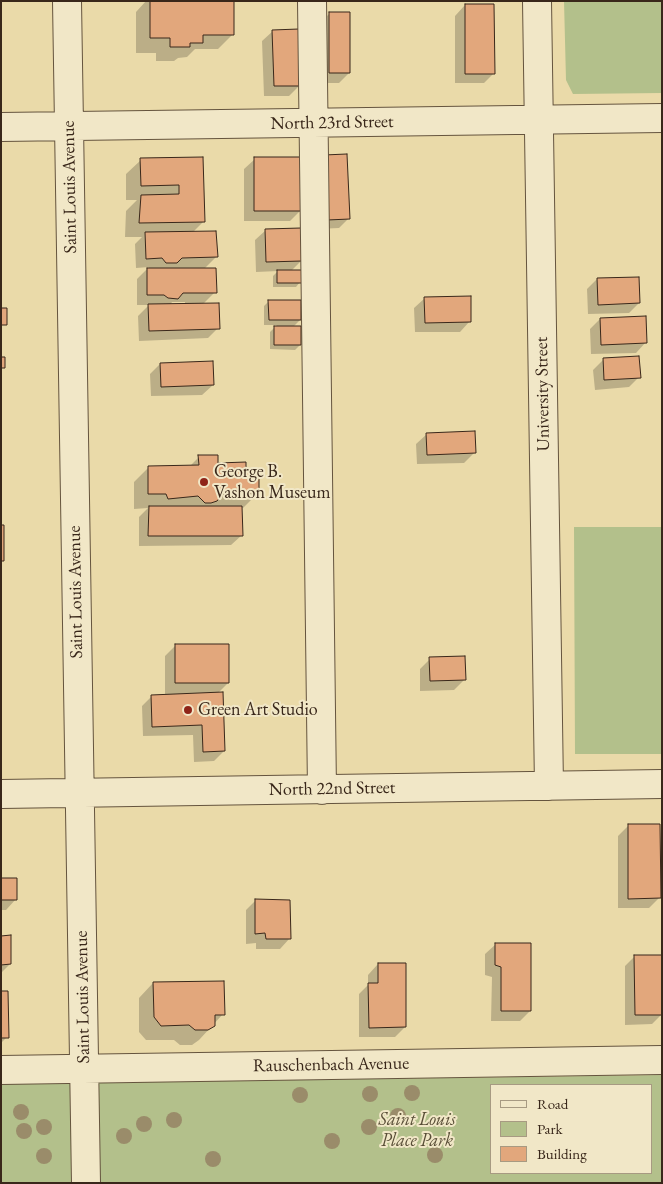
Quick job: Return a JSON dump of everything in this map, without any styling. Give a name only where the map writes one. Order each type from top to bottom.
[{"type":"street","name":"Saint Louis Avenue","points":[[67,1],[86,1183]]},
{"type":"street","points":[[312,1],[322,790]]},
{"type":"street","name":"University Street","points":[[537,1],[549,786]]},
{"type":"street","name":"North 23rd Street","points":[[1,127],[662,118]]},
{"type":"street","name":"North 22nd Street","points":[[1,794],[662,784]]},
{"type":"street","name":"Rauschenbach Avenue","points":[[1,1070],[662,1060]]},
{"type":"green space","points":[[564,1],[662,1],[662,93],[573,94],[566,80]]},
{"type":"green space","points":[[574,527],[662,527],[662,754],[575,754]]},
{"type":"green space","name":"Saint Louis Place Park","points":[[662,1075],[662,1183],[1,1183],[1,1084]]},
{"type":"building","points":[[150,1],[234,1],[234,35],[203,35],[203,43],[190,43],[190,47],[170,47],[170,38],[150,38]]},
{"type":"building","points":[[465,4],[494,4],[495,74],[465,74]]},
{"type":"building","points":[[329,12],[350,12],[350,73],[329,73]]},
{"type":"building","points":[[299,29],[301,86],[274,86],[272,30]]},
{"type":"building","points":[[347,154],[350,219],[327,220],[324,155]]},
{"type":"building","points":[[203,157],[205,222],[139,223],[141,195],[179,194],[179,185],[141,186],[140,158]]},
{"type":"building","points":[[254,157],[301,157],[301,211],[254,211]]},
{"type":"building","points":[[301,228],[302,261],[266,262],[265,229]]},
{"type":"building","points":[[216,231],[218,257],[182,258],[177,263],[166,263],[162,258],[146,259],[145,232]]},
{"type":"building","points":[[147,268],[216,268],[217,293],[183,293],[178,299],[168,298],[164,295],[147,295]]},
{"type":"building","points":[[277,270],[302,270],[302,283],[277,283]]},
{"type":"building","points":[[639,277],[640,303],[598,305],[597,278]]},
{"type":"building","points":[[471,296],[471,322],[425,323],[424,297]]},
{"type":"building","points":[[268,300],[301,300],[301,320],[269,320]]},
{"type":"building","points":[[219,303],[220,329],[149,331],[148,304]]},
{"type":"building","points":[[1,308],[7,308],[7,325],[1,325]]},
{"type":"building","points":[[646,316],[647,343],[601,345],[600,318]]},
{"type":"building","points":[[274,326],[301,326],[301,345],[274,345]]},
{"type":"building","points":[[639,356],[641,378],[604,380],[603,358]]},
{"type":"building","points":[[1,357],[5,357],[5,368],[1,368]]},
{"type":"building","points":[[213,361],[214,385],[161,387],[160,363]]},
{"type":"building","points":[[475,431],[476,453],[427,455],[426,433]]},
{"type":"building","name":"George B. Vashon Museum","points":[[198,455],[218,455],[218,463],[246,462],[246,470],[259,470],[259,493],[223,494],[217,501],[211,503],[205,503],[198,496],[168,499],[166,494],[148,494],[148,466],[199,465]]},
{"type":"building","points":[[149,506],[242,506],[243,536],[148,536]]},
{"type":"building","points":[[1,525],[4,525],[4,561],[1,561]]},
{"type":"building","points":[[175,644],[229,644],[229,683],[175,683]]},
{"type":"building","points":[[465,656],[466,680],[430,681],[429,657]]},
{"type":"building","name":"Green Art Studio","points":[[223,692],[225,751],[203,752],[202,725],[152,727],[151,695]]},
{"type":"building","points":[[628,824],[660,824],[661,898],[628,899]]},
{"type":"building","points":[[1,878],[17,878],[17,900],[1,900]]},
{"type":"building","points":[[255,899],[290,900],[291,939],[266,939],[265,933],[255,934]]},
{"type":"building","points":[[11,935],[11,964],[1,965],[1,936]]},
{"type":"building","points":[[495,943],[531,943],[531,1011],[501,1011],[501,967],[495,965]]},
{"type":"building","points":[[634,955],[662,955],[662,1015],[635,1015]]},
{"type":"building","points":[[378,963],[406,963],[406,1027],[369,1028],[368,983],[378,983]]},
{"type":"building","points":[[224,981],[225,1015],[215,1015],[215,1026],[208,1030],[195,1030],[189,1025],[161,1026],[154,1017],[153,982]]},
{"type":"building","points":[[1,991],[8,991],[9,1038],[1,1038]]},
{"type":"place","name":"George B. Vashon Museum","points":[[204,482]]},
{"type":"place","name":"Green Art Studio","points":[[188,710]]}]
